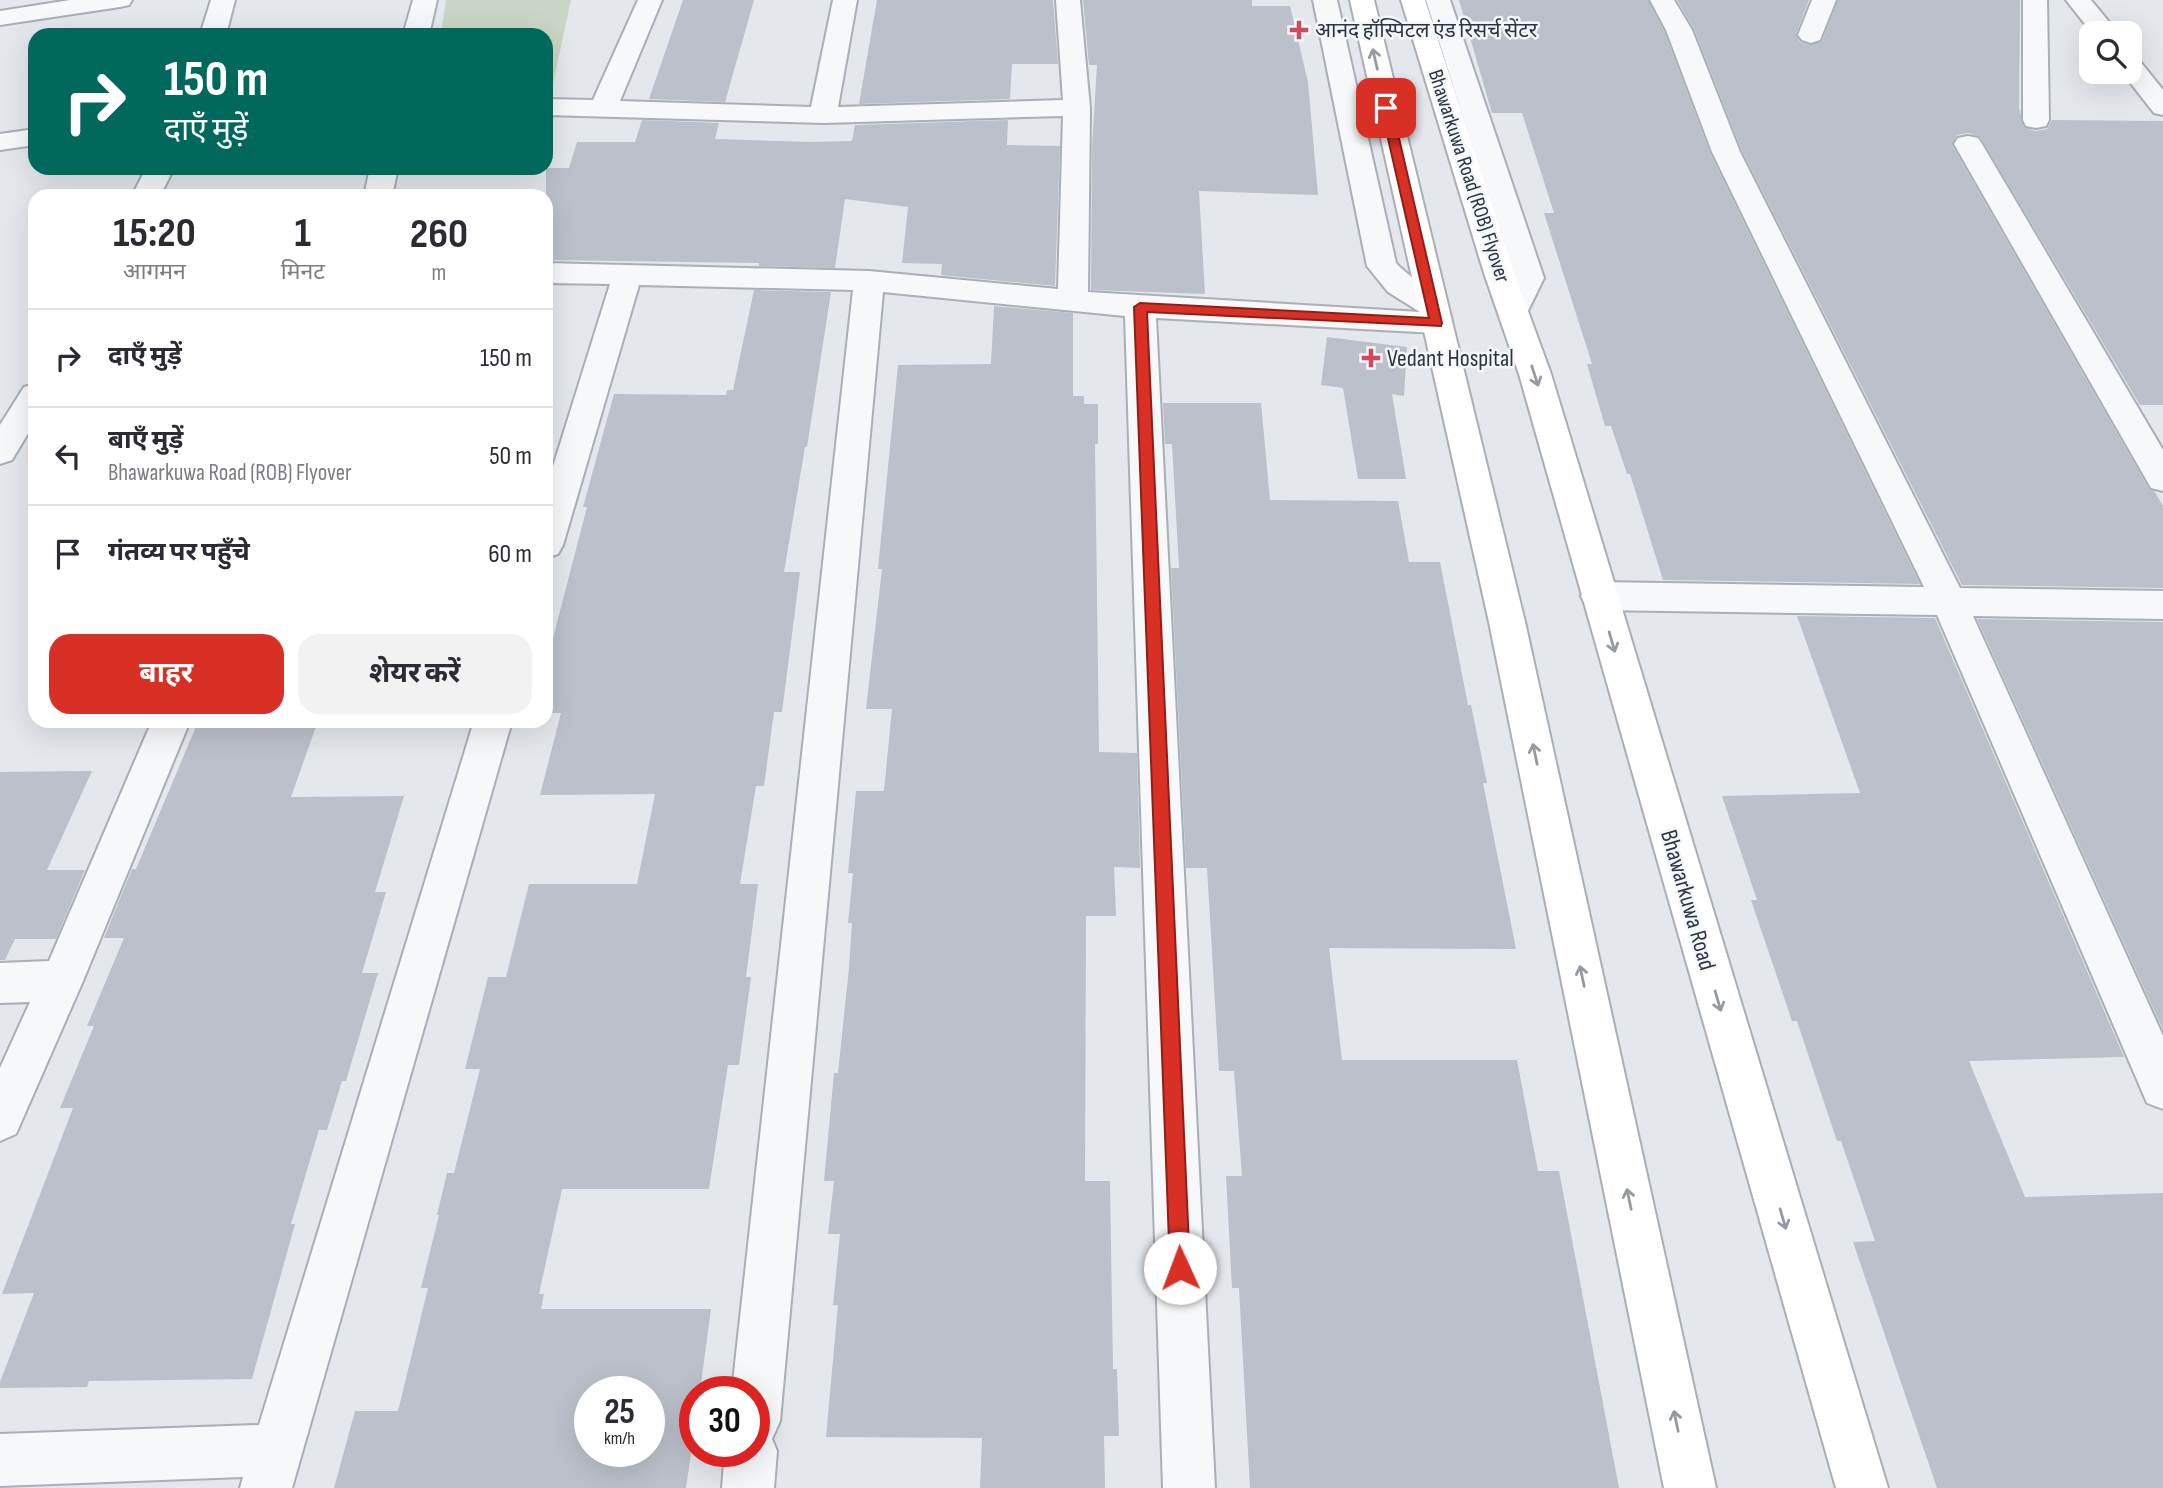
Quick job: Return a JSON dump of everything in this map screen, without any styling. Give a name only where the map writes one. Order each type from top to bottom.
[{"type":"main road","points":[[1362,0],[1507,622],[1690,1488]]},
{"type":"main road","name":"Bhawarkuwa Road (ROB) Flyover","points":[[1413,0],[1513,312]]},
{"type":"main road","name":"Bhawarkuwa Road","points":[[1513,312],[1535,374],[1862,1488]]},
{"type":"street","points":[[0,18],[120,0]]},
{"type":"street","points":[[215,28],[223,0]]},
{"type":"street","points":[[418,28],[425,0]]},
{"type":"street","points":[[603,109],[649,0]]},
{"type":"street","points":[[823,115],[845,0]]},
{"type":"street","points":[[1068,0],[1077,108],[1073,302]]},
{"type":"street","points":[[1325,0],[1382,266],[1399,285],[1430,299]]},
{"type":"street","points":[[1438,0],[1529,278],[1513,312]]},
{"type":"street","points":[[1662,0],[1679,30],[1726,152],[1950,604],[2163,1087]]},
{"type":"street","points":[[1811,35],[1824,0]]},
{"type":"street","points":[[2035,0],[2036,120]]},
{"type":"street","points":[[2078,0],[2095,21]]},
{"type":"street","points":[[2142,80],[2163,107]]},
{"type":"street","points":[[553,107],[823,115],[1077,108]]},
{"type":"street","points":[[0,157],[21,139]]},
{"type":"street","points":[[1968,144],[2163,479]]},
{"type":"street","points":[[553,273],[869,281],[1140,307],[1430,299]]},
{"type":"street","points":[[553,522],[627,275]]},
{"type":"street","points":[[759,1376],[869,281]]},
{"type":"street","points":[[1140,307],[1189,1488]]},
{"type":"street","points":[[0,452],[28,406]]},
{"type":"street","points":[[1599,596],[1950,604],[2163,605]]},
{"type":"street","points":[[0,1118],[62,981],[168,728]]},
{"type":"street","points":[[0,1460],[270,1469],[491,728]]},
{"type":"street","points":[[0,983],[62,981]]},
{"type":"street","points":[[747,1488],[749,1467]]},
{"type":"green space","points":[[446,0],[571,0],[553,83],[553,28],[442,28]]},
{"type":"building","points":[[683,0],[754,0],[725,102],[649,99]]},
{"type":"building","points":[[877,0],[1053,0],[1058,64],[1012,64],[1010,99],[859,104]]},
{"type":"building","points":[[1083,0],[1252,0],[1252,6],[1290,6],[1308,82],[1318,195],[1199,191],[1205,294],[1091,290],[1092,147],[1097,65],[1089,65]]},
{"type":"building","points":[[1459,0],[1648,0],[1664,31],[1710,153],[1920,584],[1663,580],[1630,474],[1627,474],[1611,426],[1605,426],[1587,364],[1592,364],[1544,213],[1554,213],[1522,113],[1492,113]]},
{"type":"building","points":[[1677,0],[1809,0],[1796,34],[1800,42],[1810,45],[1822,41],[1838,0],[2020,0],[2019,108],[2024,127],[2035,131],[2047,129],[2052,120],[2163,121],[2163,405],[2140,405],[1980,137],[1969,133],[1957,135],[1952,145],[2149,489],[2155,492],[2163,506],[2163,588],[1962,585],[1742,151],[1694,29]]},
{"type":"building","points":[[642,120],[719,123],[715,139],[809,142],[852,141],[855,125],[1008,120],[1007,145],[1060,146],[1055,286],[941,275],[942,264],[902,263],[908,207],[845,199],[835,268],[759,266],[759,263],[553,260],[553,189],[546,189],[546,175],[553,175],[553,168],[569,168],[577,142],[635,142]]},
{"type":"building","points":[[754,290],[831,292],[784,572],[800,572],[782,712],[774,712],[764,786],[756,786],[740,884],[758,884],[746,977],[751,977],[739,1065],[728,1065],[709,1189],[562,1189],[539,1294],[544,1294],[541,1309],[711,1309],[702,1376],[679,1376],[679,1467],[689,1467],[686,1488],[334,1488],[355,1411],[398,1411],[428,1288],[421,1288],[447,1173],[454,1173],[480,1069],[465,1069],[488,977],[506,977],[529,884],[637,884],[655,794],[540,795],[561,713],[553,713],[553,638],[587,507],[583,507],[614,394],[726,395],[727,390],[733,390]]},
{"type":"building","points":[[994,306],[1073,313],[1073,396],[1084,396],[1084,404],[1098,404],[1098,444],[1095,444],[1099,752],[1137,753],[1140,868],[1114,867],[1116,916],[1086,916],[1085,1181],[1110,1181],[1113,1369],[1117,1369],[1119,1436],[1104,1436],[1105,1488],[980,1488],[982,1438],[826,1437],[838,1305],[833,1305],[840,1234],[828,1234],[834,1181],[824,1181],[834,1073],[838,1073],[849,968],[852,923],[848,923],[853,873],[848,873],[856,791],[884,791],[892,709],[866,709],[882,569],[878,569],[898,365],[991,364]]},
{"type":"building","points":[[1327,337],[1407,347],[1404,396],[1392,394],[1406,479],[1358,479],[1343,388],[1321,385]]},
{"type":"building","points":[[1163,403],[1261,403],[1270,500],[1398,501],[1409,562],[1440,562],[1468,705],[1471,705],[1487,783],[1483,783],[1516,949],[1329,948],[1342,1060],[1517,1060],[1538,1171],[1559,1171],[1619,1488],[1250,1488],[1239,1288],[1232,1288],[1226,1176],[1242,1176],[1234,1071],[1219,1071],[1207,868],[1186,868],[1171,568],[1179,568],[1172,444],[1165,444]]},
{"type":"building","points":[[1797,616],[1935,618],[2124,1057],[1969,1061],[2025,1197],[2163,1193],[2163,1488],[1937,1488],[1853,1242],[1875,1241],[1841,1141],[1837,1141],[1797,1021],[1792,1021],[1751,900],[1757,900],[1722,796],[1860,793]]},
{"type":"building","points":[[1977,619],[2163,622],[2163,1030]]},
{"type":"building","points":[[195,728],[316,728],[291,797],[404,796],[375,892],[386,892],[362,973],[378,973],[346,1081],[342,1081],[327,1130],[319,1130],[291,1224],[295,1224],[252,1379],[89,1381],[87,1387],[0,1388],[34,1293],[2,1294],[73,1108],[60,1108],[94,1026],[87,1026],[124,938],[104,938],[132,869],[136,869]]},
{"type":"building","points":[[92,771],[47,870],[85,870],[56,939],[15,939],[5,960],[0,960],[0,772]]},
{"type":"place","name":"आनंद हॉस्पिटल एंड रिसर्च सेंटर","points":[[1299,30]]},
{"type":"place","name":"Vedant Hospital","points":[[1371,358]]},
{"type":"route","points":[[1180,1268],[1140,307],[1436,323],[1386,108]]}]
